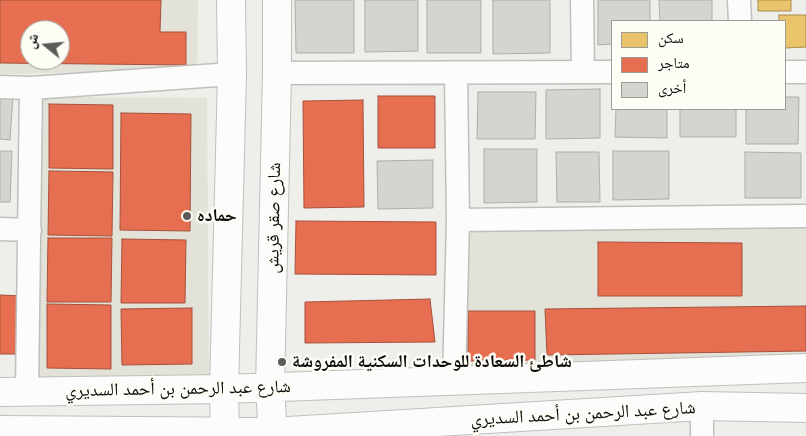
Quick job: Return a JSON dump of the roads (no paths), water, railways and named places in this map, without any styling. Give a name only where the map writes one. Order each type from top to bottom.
[{"type":"street","points":[[225,434],[224,389],[232,74],[232,0]]},
{"type":"street","name":"شارع صقر قريش","points":[[273,434],[270,387],[277,0]]},
{"type":"street","points":[[582,0],[584,72]]},
{"type":"street","points":[[740,0],[740,20]]},
{"type":"street","points":[[277,73],[611,72]]},
{"type":"street","points":[[786,72],[806,72]]},
{"type":"street","points":[[454,381],[458,220],[456,73]]},
{"type":"street","points":[[0,87],[30,88],[232,74]]},
{"type":"street","points":[[28,392],[30,88]]},
{"type":"street","points":[[458,220],[806,216]]},
{"type":"street","points":[[0,229],[30,230]]},
{"type":"street","name":"شارع عبد الرحمن بن أحمد السديري","points":[[0,392],[224,389],[806,368]]},
{"type":"street","points":[[702,406],[702,436]]},
{"type":"street","name":"شارع عبد الرحمن بن أحمد السديري","points":[[0,430],[273,434],[702,406],[806,408]]},
{"type":"place","name":"حماده","points":[[187,216]]},
{"type":"place","name":"شاطئ السعادة للوحدات السكنية المفروشة","points":[[282,362]]}]
